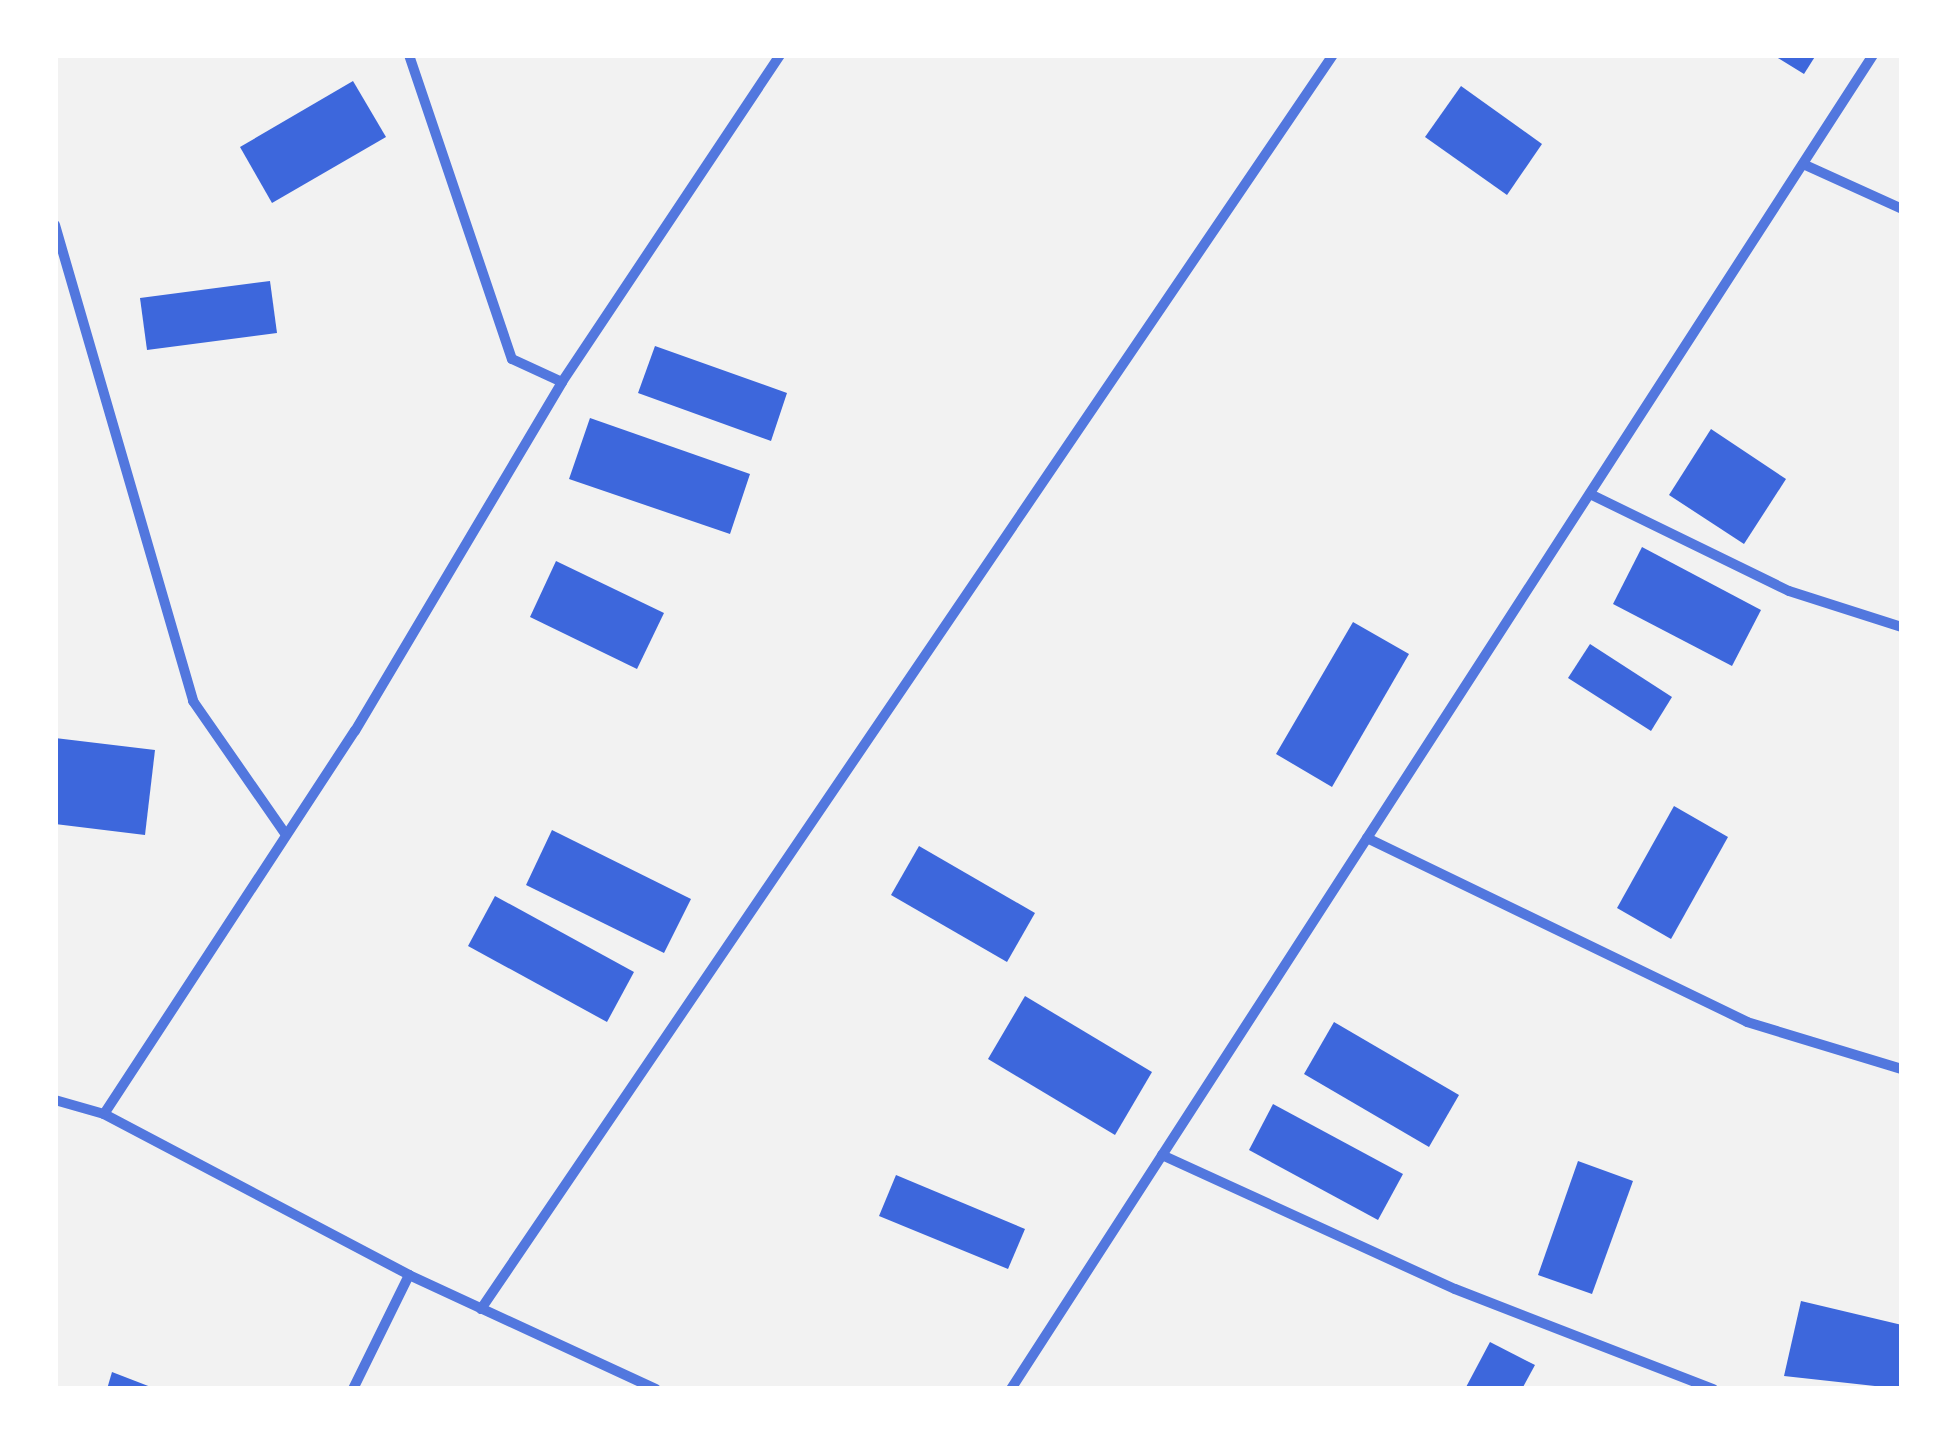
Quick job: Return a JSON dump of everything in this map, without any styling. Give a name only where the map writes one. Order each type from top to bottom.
[{"type":"street","points":[[409,55],[512,358],[562,382]]},
{"type":"street","points":[[104,1114],[286,836],[562,382],[780,55]]},
{"type":"street","points":[[481,1309],[1332,55]]},
{"type":"street","points":[[1011,1389],[1873,55]]},
{"type":"street","points":[[1803,164],[1902,209]]},
{"type":"street","points":[[55,225],[193,701],[286,836]]},
{"type":"street","points":[[1590,494],[1790,591],[1902,627]]},
{"type":"street","points":[[1367,838],[1747,1022],[1902,1069]]},
{"type":"street","points":[[55,1100],[104,1114],[409,1275],[656,1389]]},
{"type":"street","points":[[1162,1156],[1455,1290],[1713,1389]]},
{"type":"street","points":[[353,1389],[409,1275]]},
{"type":"building","points":[[1773,55],[1816,55],[1804,74]]},
{"type":"building","points":[[353,81],[386,137],[272,203],[240,147]]},
{"type":"building","points":[[1461,86],[1542,144],[1507,195],[1425,137]]},
{"type":"building","points":[[270,281],[277,333],[147,350],[140,298]]},
{"type":"building","points":[[655,346],[787,393],[771,441],[638,393]]},
{"type":"building","points":[[590,418],[750,474],[730,534],[569,479]]},
{"type":"building","points":[[1711,429],[1786,479],[1744,544],[1669,495]]},
{"type":"building","points":[[1642,547],[1761,610],[1732,666],[1613,604]]},
{"type":"building","points":[[556,561],[664,613],[637,669],[530,617]]},
{"type":"building","points":[[1353,622],[1409,654],[1332,787],[1276,754]]},
{"type":"building","points":[[1590,644],[1672,697],[1651,731],[1568,678]]},
{"type":"building","points":[[55,738],[155,750],[145,835],[55,824]]},
{"type":"building","points":[[1674,806],[1728,837],[1671,939],[1617,908]]},
{"type":"building","points":[[552,830],[691,899],[664,953],[526,885]]},
{"type":"building","points":[[919,846],[1035,913],[1007,962],[891,895]]},
{"type":"building","points":[[495,896],[634,972],[607,1022],[468,946]]},
{"type":"building","points":[[1025,996],[1152,1072],[1115,1135],[988,1059]]},
{"type":"building","points":[[1334,1022],[1459,1095],[1429,1147],[1304,1074]]},
{"type":"building","points":[[1273,1104],[1403,1174],[1378,1220],[1249,1150]]},
{"type":"building","points":[[1578,1161],[1633,1181],[1592,1294],[1538,1275]]},
{"type":"building","points":[[896,1175],[1025,1229],[1008,1269],[879,1216]]},
{"type":"building","points":[[1801,1301],[1902,1325],[1902,1389],[1784,1376]]},
{"type":"building","points":[[1490,1342],[1535,1365],[1522,1389],[1465,1389]]},
{"type":"building","points":[[112,1372],[156,1389],[107,1389]]}]
